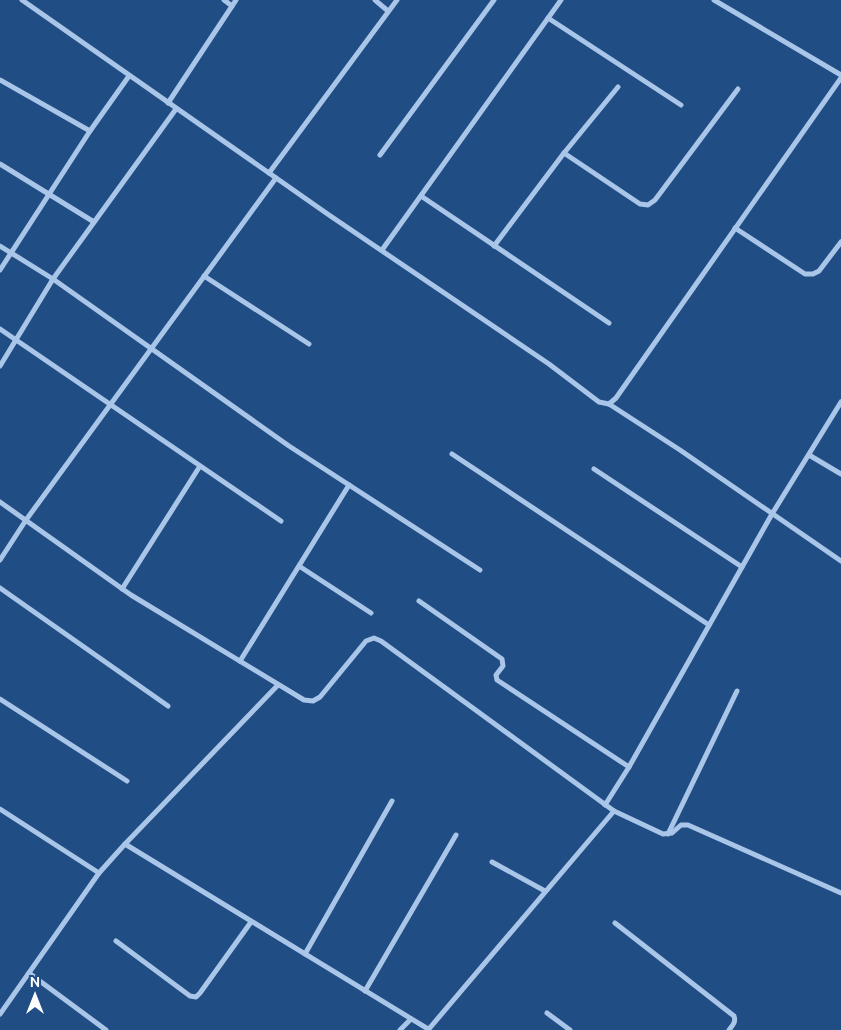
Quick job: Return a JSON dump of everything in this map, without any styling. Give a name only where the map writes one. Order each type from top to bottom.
[{"type":"street","points":[[22,0],[276,178],[541,358],[599,402],[609,404],[680,450],[841,561]]},
{"type":"street","points":[[224,0],[232,6]]},
{"type":"street","points":[[168,103],[236,0]]},
{"type":"street","points":[[375,0],[388,11]]},
{"type":"street","points":[[269,173],[397,0]]},
{"type":"street","points":[[380,155],[494,0]]},
{"type":"street","points":[[382,250],[560,0]]},
{"type":"street","points":[[609,404],[616,398],[841,76],[714,0]]},
{"type":"street","points":[[548,18],[681,105]]},
{"type":"street","points":[[0,270],[90,131],[129,76]]},
{"type":"street","points":[[1,82],[90,131]]},
{"type":"street","points":[[494,246],[564,153],[618,87]]},
{"type":"street","points":[[564,153],[640,204],[648,204],[655,200],[738,89]]},
{"type":"street","points":[[0,366],[53,279],[176,109]]},
{"type":"street","points":[[0,164],[94,222]]},
{"type":"street","points":[[0,560],[26,520],[276,178]]},
{"type":"street","points":[[421,196],[609,323]]},
{"type":"street","points":[[735,228],[805,274],[813,274],[819,271],[841,242]]},
{"type":"street","points":[[0,246],[53,279],[288,446],[480,570]]},
{"type":"street","points":[[204,276],[309,344]]},
{"type":"street","points":[[0,329],[281,521]]},
{"type":"street","points":[[606,805],[772,514],[841,402]]},
{"type":"street","points":[[452,454],[709,625]]},
{"type":"street","points":[[808,455],[841,474]]},
{"type":"street","points":[[122,589],[200,466]]},
{"type":"street","points":[[594,469],[742,567]]},
{"type":"street","points":[[240,661],[349,485]]},
{"type":"street","points":[[0,502],[122,589],[304,700],[313,701],[320,697],[366,641],[374,638],[381,641],[614,811],[663,834],[668,834],[681,825],[688,825],[841,893]]},
{"type":"street","points":[[299,566],[371,613]]},
{"type":"street","points":[[0,588],[168,706]]},
{"type":"street","points":[[419,601],[502,659],[503,666],[496,676],[497,680],[629,767]]},
{"type":"street","points":[[0,1014],[98,873],[278,685]]},
{"type":"street","points":[[668,834],[737,691]]},
{"type":"street","points":[[0,699],[127,781]]},
{"type":"street","points":[[305,954],[392,801]]},
{"type":"street","points":[[0,809],[98,873]]},
{"type":"street","points":[[125,844],[428,1030],[614,811]]},
{"type":"street","points":[[365,991],[456,835]]},
{"type":"street","points":[[492,862],[545,891]]},
{"type":"street","points":[[116,941],[190,996],[196,997],[251,922]]},
{"type":"street","points":[[615,922],[734,1016],[734,1024],[729,1030]]},
{"type":"street","points":[[29,974],[106,1030]]},
{"type":"street","points":[[547,1013],[570,1030]]},
{"type":"street","points":[[400,1030],[411,1019]]}]
